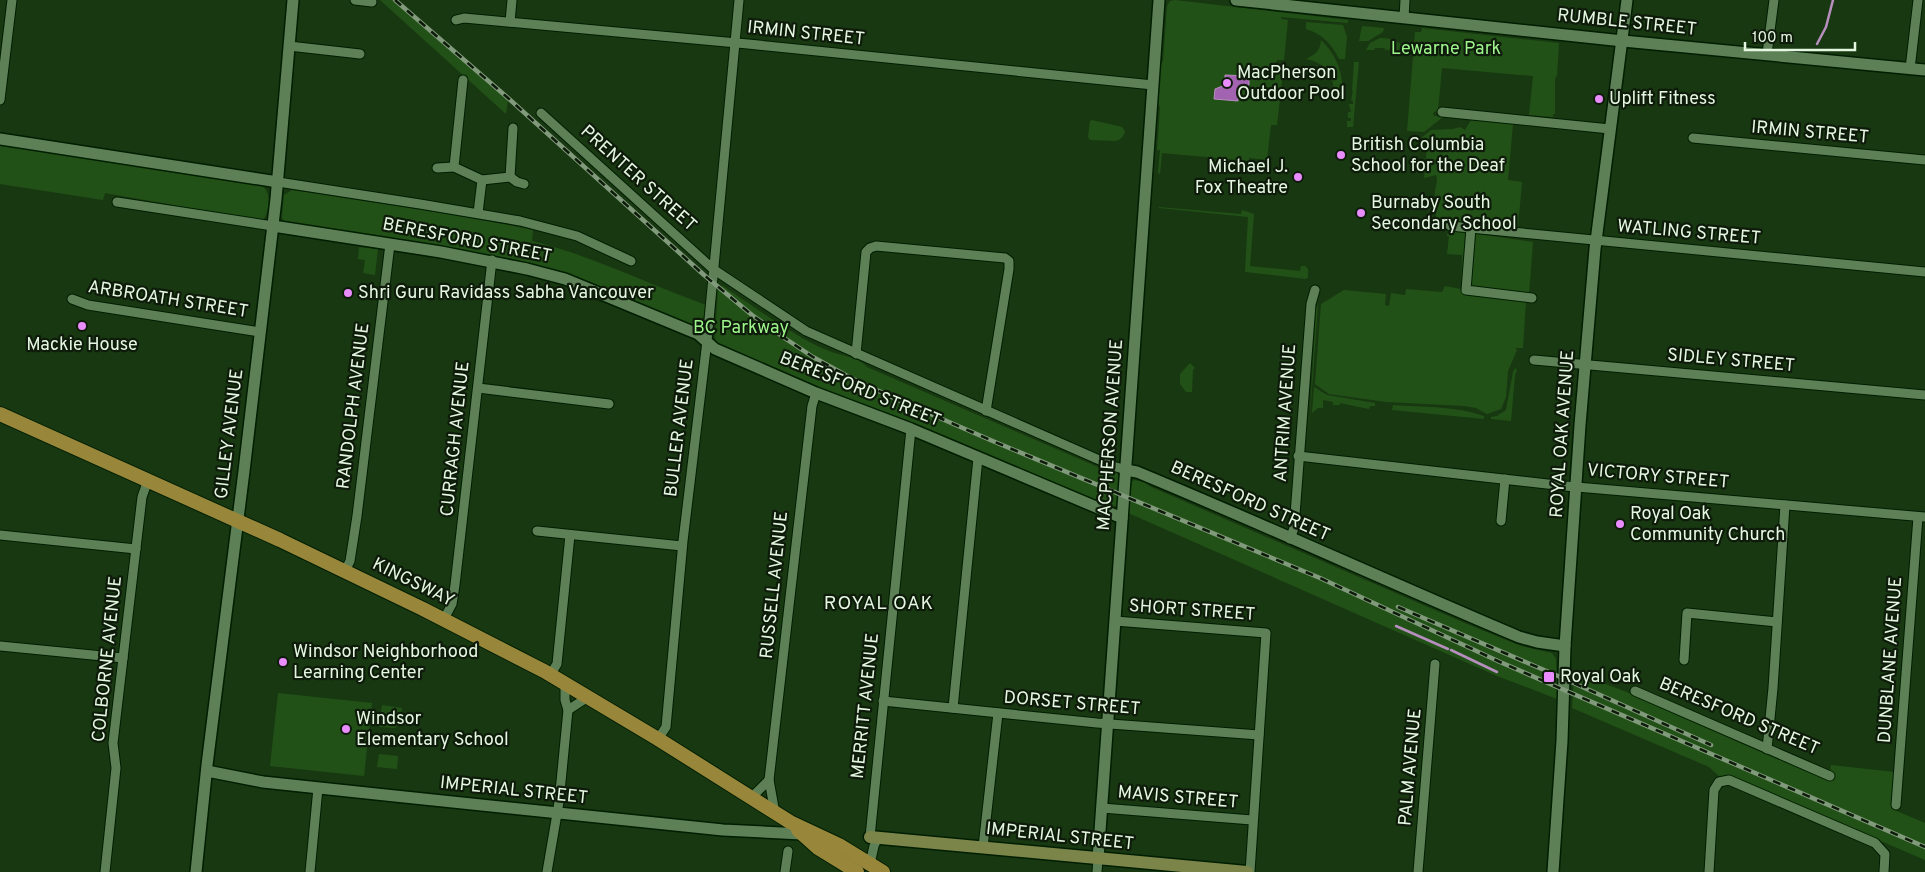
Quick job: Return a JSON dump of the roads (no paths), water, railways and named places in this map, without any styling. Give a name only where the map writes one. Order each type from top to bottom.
[{"type":"main road","name":"KINGSWAY","points":[[0,414],[238,521],[444,619],[588,697],[790,822],[820,835],[883,872]]},
{"type":"main road","name":"KINGSWAY","points":[[790,822],[818,848],[857,872]]},
{"type":"main road","name":"IMPERIAL STREET","points":[[802,834],[820,835]]},
{"type":"main road","name":"IMPERIAL STREET","points":[[874,837],[983,846],[1097,866],[1248,872]]},
{"type":"street","points":[[0,100],[12,0]]},
{"type":"street","name":"GILLEY AVENUE","points":[[196,872],[278,182],[294,0]]},
{"type":"street","points":[[355,0],[372,2]]},
{"type":"street","points":[[510,22],[512,0]]},
{"type":"street","name":"BULLER AVENUE","points":[[658,739],[666,727],[682,546],[707,340],[739,0]]},
{"type":"street","name":"MACPHERSON AVENUE","points":[[1097,866],[1159,0]]},
{"type":"street","name":"RUMBLE STREET","points":[[1236,0],[1623,41],[1925,70]]},
{"type":"street","points":[[1404,18],[1405,0]]},
{"type":"street","name":"ROYAL OAK AVENUE","points":[[1553,872],[1562,741],[1565,646],[1585,365],[1596,241],[1627,0]]},
{"type":"street","points":[[1767,54],[1774,0]]},
{"type":"street","points":[[1910,69],[1918,0]]},
{"type":"street","name":"IRMIN STREET","points":[[456,20],[464,18],[510,22],[1154,85]]},
{"type":"street","points":[[289,46],[360,54]]},
{"type":"street","points":[[454,167],[463,80]]},
{"type":"street","points":[[1442,112],[1610,129]]},
{"type":"street","name":"PRENTER STREET","points":[[541,113],[713,269]]},
{"type":"street","points":[[510,177],[513,128]]},
{"type":"street","name":"IRMIN STREET","points":[[1693,138],[1925,160]]},
{"type":"street","name":"BERESFORD STREET","points":[[0,139],[520,221],[577,236],[631,261]]},
{"type":"street","points":[[437,168],[454,167],[482,180],[510,177],[524,184]]},
{"type":"street","points":[[478,213],[482,180]]},
{"type":"street","name":"BERESFORD STREET","points":[[117,202],[492,260],[565,279],[698,334],[715,349],[816,393],[911,429],[1122,518]]},
{"type":"street","name":"WATLING STREET","points":[[1450,226],[1925,272]]},
{"type":"street","points":[[1471,228],[1466,290],[1532,298]]},
{"type":"street","name":"RANDOLPH AVENUE","points":[[345,571],[350,561],[357,516],[390,244]]},
{"type":"street","points":[[856,354],[866,252],[870,248],[876,246],[1005,258],[1009,261],[1009,269],[986,411]]},
{"type":"street","name":"CURRAGH AVENUE","points":[[444,619],[452,604],[492,260]]},
{"type":"street","name":"BERESFORD STREET","points":[[713,269],[806,331],[856,354],[1113,466],[1137,472],[1215,505],[1395,585],[1519,636],[1538,642],[1565,646]]},
{"type":"street","name":"ANTRIM AVENUE","points":[[1290,539],[1294,528],[1310,304],[1315,290]]},
{"type":"street","name":"ARBROATH STREET","points":[[72,300],[88,305],[260,332]]},
{"type":"street","name":"SIDLEY STREET","points":[[1534,360],[1925,395]]},
{"type":"street","points":[[478,388],[608,404]]},
{"type":"street","name":"RUSSELL AVENUE","points":[[775,813],[769,780],[812,406],[816,393]]},
{"type":"street","name":"MERRITT AVENUE","points":[[870,864],[874,846],[883,701],[911,429]]},
{"type":"street","name":"VICTORY STREET","points":[[1298,456],[1504,479],[1921,517]]},
{"type":"street","points":[[952,708],[978,458]]},
{"type":"street","points":[[1501,521],[1504,479]]},
{"type":"street","name":"COLBORNE AVENUE","points":[[105,872],[116,768],[113,743],[143,493],[148,480]]},
{"type":"street","points":[[1767,749],[1785,505]]},
{"type":"street","name":"DUNBLANE AVENUE","points":[[1896,805],[1921,517]]},
{"type":"street","points":[[537,531],[682,546]]},
{"type":"street","points":[[0,535],[136,549]]},
{"type":"street","points":[[550,676],[557,664],[570,535]]},
{"type":"street","points":[[1684,660],[1687,613],[1777,622]]},
{"type":"street","name":"SHORT STREET","points":[[1115,621],[1266,633],[1259,735]]},
{"type":"street","points":[[0,646],[123,658]]},
{"type":"street","name":"PALM AVENUE","points":[[1418,872],[1436,664]]},
{"type":"street","points":[[547,872],[568,710],[565,700],[565,684]]},
{"type":"street","name":"BERESFORD STREET","points":[[1635,691],[1830,776]]},
{"type":"street","points":[[568,710],[588,697]]},
{"type":"street","name":"DORSET STREET","points":[[883,701],[1108,724],[1259,735]]},
{"type":"street","points":[[983,846],[998,713]]},
{"type":"street","points":[[1248,872],[1259,735]]},
{"type":"street","name":"IMPERIAL STREET","points":[[207,771],[246,780],[318,788],[723,830],[802,834]]},
{"type":"street","points":[[751,798],[769,780]]},
{"type":"street","points":[[1709,872],[1714,790],[1720,782],[1732,781],[1875,842],[1885,854],[1884,872]]},
{"type":"street","points":[[310,872],[318,788]]},
{"type":"street","name":"MAVIS STREET","points":[[1102,808],[1252,820]]},
{"type":"street","points":[[786,872],[788,851]]},
{"type":"waterway","points":[[1817,44],[1826,27],[1833,0]]},
{"type":"waterway","points":[[1396,626],[1448,649]]},
{"type":"waterway","points":[[1451,650],[1497,672]]},
{"type":"railway","points":[[395,0],[508,98],[704,275],[752,315],[813,357],[849,377],[995,442],[1320,578],[1500,662],[1925,847]]},
{"type":"railway","points":[[1398,607],[1711,745]]},
{"type":"place","name":"MacPherson Outdoor Pool","points":[[1227,83]]},
{"type":"place","name":"Uplift Fitness","points":[[1599,99]]},
{"type":"place","name":"British Columbia School for the Deaf","points":[[1341,155]]},
{"type":"place","name":"Michael J. Fox Theatre","points":[[1298,177]]},
{"type":"place","name":"Burnaby South Secondary School","points":[[1361,213]]},
{"type":"place","name":"Shri Guru Ravidass Sabha Vancouver","points":[[348,293]]},
{"type":"place","name":"Mackie House","points":[[82,326]]},
{"type":"place","name":"Royal Oak Community Church","points":[[1620,524]]},
{"type":"place","name":"Windsor Neighborhood Learning Center","points":[[283,662]]},
{"type":"place","name":"Royal Oak","points":[[1549,677]]},
{"type":"place","name":"Windsor Elementary School","points":[[346,729]]},
{"type":"district","name":"ROYAL OAK","points":[[879,604]]},
{"type":"park label","name":"Lewarne Park","points":[[1446,49]]},
{"type":"park label","name":"BC Parkway","points":[[741,328]]}]
